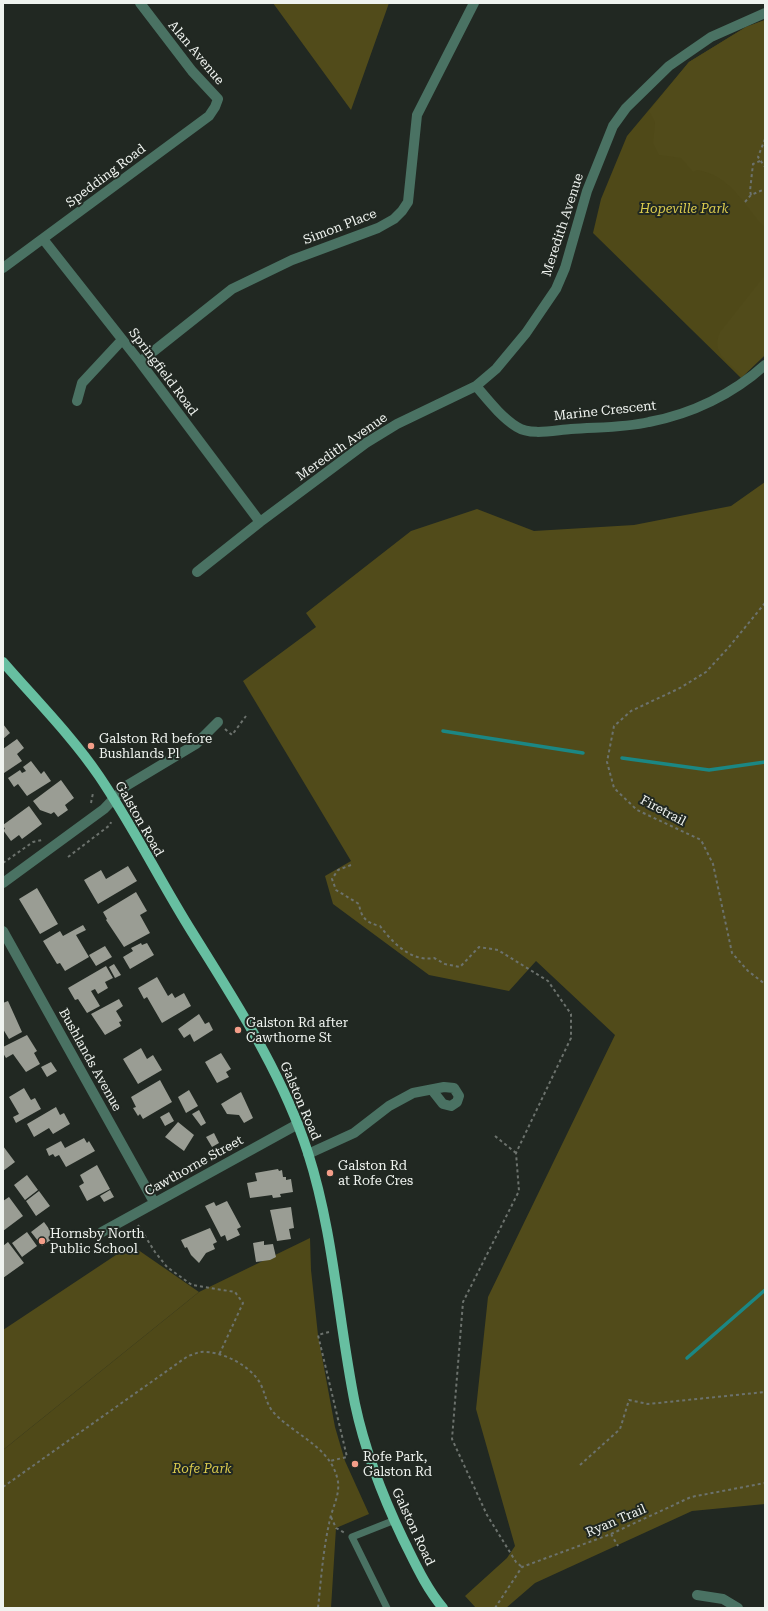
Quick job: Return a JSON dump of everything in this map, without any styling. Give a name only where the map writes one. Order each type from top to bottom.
[{"type":"main road","name":"Galston Road","points":[[3,662],[77,747],[114,799],[168,893],[261,1045],[298,1124],[308,1154],[328,1235],[342,1329],[356,1405],[374,1475],[394,1520],[439,1607]]},
{"type":"street","name":"Alan Avenue","points":[[140,3],[192,70],[218,99]]},
{"type":"street","name":"Simon Place","points":[[140,362],[232,289],[292,260],[378,228],[394,219],[402,211],[408,202],[417,115],[474,3]]},
{"type":"street","name":"Meredith Avenue","points":[[198,572],[260,522],[366,443],[397,424],[476,386],[496,369],[526,333],[556,289],[565,268],[587,191],[612,126],[626,108],[670,66],[711,37],[765,13]]},
{"type":"street","name":"Spedding Road","points":[[3,268],[208,116],[215,107],[218,99]]},
{"type":"street","name":"Springfield Road","points":[[43,239],[140,362],[260,522]]},
{"type":"street","points":[[77,401],[82,383],[122,340]]},
{"type":"street","name":"Marine Crescent","points":[[476,386],[500,412],[517,427],[529,431],[648,423],[686,412],[722,396],[750,378],[765,365]]},
{"type":"street","points":[[3,883],[104,809],[126,786],[196,744],[218,722]]},
{"type":"street","name":"Bushlands Avenue","points":[[3,931],[154,1202]]},
{"type":"street","points":[[308,1154],[354,1133],[389,1106],[413,1093],[432,1090]]},
{"type":"street","name":"Cawthorne Street","points":[[102,1232],[298,1124]]},
{"type":"street","points":[[697,1595],[723,1599],[738,1608]]},
{"type":"lane","points":[[387,1608],[352,1536],[394,1520]]},
{"type":"path","points":[[765,138],[758,157],[765,168]]},
{"type":"path","points":[[751,195],[750,191],[753,164],[760,161]]},
{"type":"path","points":[[745,202],[751,195],[765,189]]},
{"type":"path","name":"Firetrail","points":[[765,603],[730,647],[706,672],[680,688],[652,699],[631,711],[614,726],[607,762],[614,788],[637,810],[701,840],[713,864],[732,953],[748,971],[765,984]]},
{"type":"path","points":[[218,722],[232,735],[246,716]]},
{"type":"path","points":[[90,807],[93,793]]},
{"type":"path","points":[[68,857],[110,825],[111,822]]},
{"type":"path","points":[[3,863],[33,842],[45,839]]},
{"type":"path","points":[[351,865],[338,870],[332,880],[336,890],[359,904],[361,914],[370,924],[380,926],[391,940],[408,953],[425,959],[434,958],[446,964],[460,967],[479,947],[498,950],[548,981],[571,1014],[571,1038],[516,1153],[518,1191],[463,1302],[452,1438],[487,1515],[516,1562],[522,1567],[495,1608]]},
{"type":"path","points":[[494,1136],[516,1153]]},
{"type":"path","points":[[132,1215],[155,1252],[167,1267],[192,1285],[234,1292],[239,1296],[243,1303],[220,1355]]},
{"type":"path","points":[[329,1332],[318,1335],[347,1457],[330,1461]]},
{"type":"path","points":[[3,1487],[188,1356],[200,1352],[220,1355],[233,1360],[256,1377],[266,1402],[273,1413],[319,1450],[330,1461],[338,1482],[338,1490],[331,1516],[318,1608]]},
{"type":"path","points":[[580,1465],[620,1429],[628,1400],[648,1404],[765,1392]]},
{"type":"path","name":"Ryan Trail","points":[[522,1567],[611,1534],[691,1497],[765,1483]]},
{"type":"path","points":[[331,1516],[336,1528],[352,1536]]},
{"type":"path","points":[[611,1534],[618,1546]]},
{"type":"green space","name":"Hopeville Park","points":[[765,20],[765,355],[741,378],[593,233],[601,199],[627,136],[689,62],[746,27]]},
{"type":"green space","name":"Rofe Park","points":[[310,1238],[311,1270],[318,1335],[335,1427],[345,1461],[369,1514],[336,1528],[331,1608],[3,1608],[3,1450],[199,1292]]},
{"type":"shaded area","points":[[273,3],[389,3],[351,110]]},
{"type":"shaded area","points":[[765,20],[765,228],[736,193],[719,178],[709,173],[697,170],[693,172],[681,158],[659,155],[653,143],[655,122],[649,111],[689,62],[746,27]]},
{"type":"shaded area","points":[[765,275],[765,355],[743,376],[722,357],[717,346],[718,339],[720,332]]},
{"type":"shaded area","points":[[765,482],[765,1504],[692,1511],[535,1583],[506,1608],[476,1608],[465,1596],[507,1558],[515,1546],[476,1409],[488,1297],[615,1035],[536,961],[509,991],[429,975],[333,904],[325,876],[351,861],[243,681],[316,627],[306,613],[411,531],[477,509],[534,531],[634,525],[731,506]]},
{"type":"shaded area","points":[[131,1245],[199,1292],[3,1450],[3,1330]]},
{"type":"building","points":[[3,724],[10,733],[3,739]]},
{"type":"building","points":[[17,739],[24,748],[17,754],[22,761],[4,773],[3,749]]},
{"type":"building","points":[[31,761],[41,774],[44,771],[51,781],[27,796],[18,784],[14,787],[8,778],[20,770],[22,773],[26,771],[23,767]]},
{"type":"building","points":[[61,780],[74,798],[65,805],[68,810],[58,817],[54,812],[51,814],[40,810],[33,801]]},
{"type":"building","points":[[29,806],[42,824],[22,839],[19,835],[11,841],[3,830],[5,829],[3,825]]},
{"type":"building","points":[[128,866],[137,881],[98,904],[84,880],[101,870],[106,879]]},
{"type":"building","points":[[37,888],[58,924],[40,934],[19,899]]},
{"type":"building","points":[[136,892],[147,911],[140,915],[150,933],[124,947],[106,920],[107,919],[103,912]]},
{"type":"building","points":[[83,925],[86,930],[76,935],[89,957],[65,971],[60,963],[57,964],[43,941],[60,931],[63,936]]},
{"type":"building","points":[[141,943],[142,945],[147,943],[154,955],[130,969],[123,957],[133,951],[131,948]]},
{"type":"building","points":[[105,946],[112,957],[96,966],[89,955]]},
{"type":"building","points":[[114,964],[121,975],[115,978],[109,967]]},
{"type":"building","points":[[106,966],[113,978],[105,982],[108,988],[98,994],[95,989],[91,991],[100,1006],[87,1013],[78,999],[75,1000],[68,988]]},
{"type":"building","points":[[157,977],[168,996],[172,993],[175,998],[184,993],[191,1006],[162,1023],[147,997],[144,999],[138,988]]},
{"type":"building","points":[[119,999],[123,1006],[116,1011],[122,1021],[119,1022],[121,1026],[105,1035],[91,1014]]},
{"type":"building","points":[[8,1001],[22,1032],[9,1039],[3,1029],[3,1003]]},
{"type":"building","points":[[199,1014],[205,1024],[209,1022],[213,1030],[194,1042],[190,1034],[184,1038],[178,1029]]},
{"type":"building","points":[[27,1035],[37,1051],[34,1053],[40,1064],[26,1072],[13,1054],[6,1058],[3,1053],[3,1047]]},
{"type":"building","points":[[141,1048],[147,1059],[153,1055],[162,1070],[138,1084],[123,1059]]},
{"type":"building","points":[[221,1053],[231,1069],[226,1072],[229,1077],[217,1083],[205,1062]]},
{"type":"building","points":[[51,1062],[57,1071],[47,1077],[41,1067]]},
{"type":"building","points":[[160,1080],[172,1102],[143,1119],[140,1114],[138,1116],[133,1108],[136,1107],[131,1097]]},
{"type":"building","points":[[24,1088],[31,1100],[35,1098],[41,1109],[16,1123],[13,1117],[19,1114],[9,1097]]},
{"type":"building","points":[[189,1090],[198,1106],[186,1113],[178,1097]]},
{"type":"building","points":[[241,1092],[253,1118],[244,1123],[239,1115],[227,1114],[221,1104]]},
{"type":"building","points":[[56,1107],[60,1115],[64,1113],[70,1124],[53,1134],[49,1128],[34,1137],[27,1124]]},
{"type":"building","points":[[199,1110],[206,1123],[201,1126],[192,1114]]},
{"type":"building","points":[[169,1112],[174,1121],[165,1126],[160,1117]]},
{"type":"building","points":[[178,1122],[194,1135],[184,1151],[165,1137]]},
{"type":"building","points":[[214,1133],[219,1143],[212,1147],[206,1137]]},
{"type":"building","points":[[84,1138],[87,1143],[89,1141],[95,1151],[66,1167],[59,1155],[55,1157],[53,1154],[49,1156],[46,1149],[61,1141],[65,1148]]},
{"type":"building","points":[[3,1146],[15,1162],[3,1171]]},
{"type":"building","points":[[97,1165],[110,1189],[87,1201],[79,1186],[84,1183],[80,1175]]},
{"type":"building","points":[[278,1169],[279,1171],[282,1170],[283,1177],[286,1177],[286,1180],[291,1179],[293,1192],[280,1194],[281,1197],[273,1198],[272,1195],[250,1198],[247,1183],[257,1181],[255,1173]]},
{"type":"building","points":[[27,1175],[38,1190],[25,1200],[14,1185]]},
{"type":"building","points":[[110,1190],[114,1197],[104,1202],[100,1196]]},
{"type":"building","points":[[39,1191],[50,1206],[36,1216],[26,1201]]},
{"type":"building","points":[[9,1197],[23,1216],[3,1231],[3,1201]]},
{"type":"building","points":[[227,1201],[241,1227],[237,1229],[240,1235],[227,1241],[225,1235],[221,1237],[205,1206],[214,1202],[216,1206]]},
{"type":"building","points":[[291,1207],[294,1228],[289,1229],[291,1239],[277,1241],[270,1210]]},
{"type":"building","points":[[44,1222],[55,1237],[42,1246],[31,1232]]},
{"type":"building","points":[[210,1228],[217,1242],[213,1244],[215,1249],[206,1253],[199,1263],[191,1255],[187,1247],[185,1248],[181,1240]]},
{"type":"building","points":[[27,1232],[37,1246],[22,1257],[12,1243]]},
{"type":"building","points":[[264,1241],[264,1245],[273,1244],[276,1257],[270,1260],[256,1262],[253,1243]]},
{"type":"building","points":[[8,1242],[24,1263],[3,1278],[3,1246]]},
{"type":"waterway","points":[[443,731],[583,753]]},
{"type":"waterway","points":[[622,758],[709,770],[765,762]]},
{"type":"waterway","points":[[687,1358],[765,1290]]},
{"type":"place","name":"Galston Rd before Bushlands Pl","points":[[91,746]]},
{"type":"place","name":"Galston Rd after Cawthorne St","points":[[238,1030]]},
{"type":"place","name":"Galston Rd at Rofe Cres","points":[[330,1173]]},
{"type":"place","name":"Hornsby North Public School","points":[[42,1241]]},
{"type":"place","name":"Rofe Park, Galston Rd","points":[[355,1464]]}]
